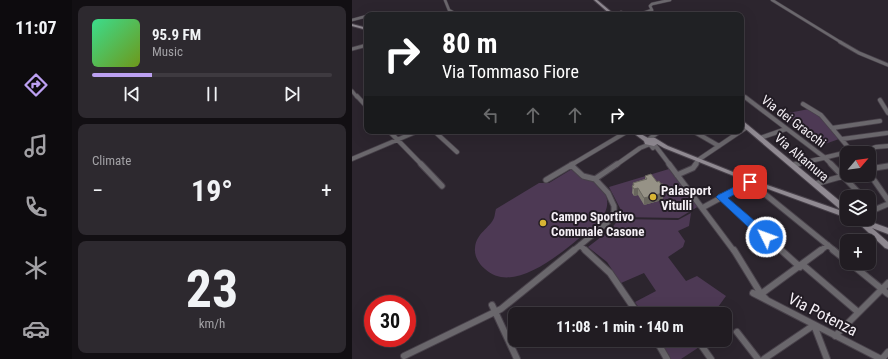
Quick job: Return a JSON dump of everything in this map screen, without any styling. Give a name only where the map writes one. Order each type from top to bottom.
[{"type":"street","points":[[445,0],[449,10],[453,12]]},
{"type":"street","points":[[595,0],[609,12]]},
{"type":"street","points":[[646,12],[652,10],[651,5],[670,0]]},
{"type":"street","points":[[772,0],[788,9],[806,23],[859,53],[888,64]]},
{"type":"street","points":[[352,20],[364,17]]},
{"type":"street","points":[[352,25],[364,28]]},
{"type":"street","points":[[352,49],[364,45]]},
{"type":"street","points":[[352,91],[364,104]]},
{"type":"street","name":"Via dei Gracchi","points":[[744,99],[824,157],[840,171]]},
{"type":"street","points":[[888,102],[880,100],[888,113]]},
{"type":"street","points":[[803,104],[821,115],[847,146]]},
{"type":"street","points":[[832,128],[880,121]]},
{"type":"street","name":"Via Altamura","points":[[744,124],[840,205]]},
{"type":"street","points":[[760,138],[786,129]]},
{"type":"street","points":[[842,139],[888,133]]},
{"type":"street","points":[[393,134],[442,186]]},
{"type":"street","points":[[352,159],[411,134]]},
{"type":"street","points":[[437,134],[457,152]]},
{"type":"street","points":[[546,180],[623,134]]},
{"type":"street","points":[[637,134],[651,142],[750,181],[840,213]]},
{"type":"street","points":[[595,179],[651,142],[655,134]]},
{"type":"street","points":[[698,134],[719,146]]},
{"type":"street","points":[[677,176],[693,168],[698,160],[737,134]]},
{"type":"street","points":[[651,142],[729,243],[761,294],[767,300]]},
{"type":"street","points":[[876,147],[888,146]]},
{"type":"street","points":[[793,165],[840,154]]},
{"type":"street","points":[[404,356],[494,308],[501,309],[607,223],[614,212],[614,206],[608,193],[595,179],[583,176],[571,165]]},
{"type":"street","points":[[876,168],[888,166]]},
{"type":"street","points":[[816,184],[840,177]]},
{"type":"street","points":[[702,208],[750,181]]},
{"type":"street","points":[[750,181],[840,255]]},
{"type":"street","name":"Via dei Gracchi","points":[[850,182],[857,190]]},
{"type":"street","points":[[875,182],[888,200]]},
{"type":"street","points":[[721,197],[801,266],[858,312]]},
{"type":"street","points":[[876,209],[888,204]]},
{"type":"street","points":[[865,226],[888,246]]},
{"type":"street","points":[[874,226],[888,231]]},
{"type":"street","points":[[580,245],[610,273],[633,307]]},
{"type":"street","points":[[761,294],[828,245]]},
{"type":"street","points":[[859,270],[888,294]]},
{"type":"street","points":[[834,336],[888,283]]},
{"type":"street","name":"Via Potenza","points":[[753,293],[881,359]]},
{"type":"street","points":[[494,308],[517,359]]},
{"type":"street","points":[[764,359],[814,325],[827,359]]},
{"type":"street","points":[[738,332],[758,359]]},
{"type":"street","points":[[660,347],[667,359]]},
{"type":"street","points":[[702,347],[710,359]]},
{"type":"street","points":[[881,359],[888,352]]},
{"type":"shaded area","points":[[809,109],[820,116],[839,139],[825,144],[783,114]]},
{"type":"shaded area","name":"Campo Sportivo Comunale Casone","points":[[572,169],[578,174],[596,183],[604,192],[607,207],[599,222],[545,264],[529,272],[513,277],[498,276],[485,269],[476,257],[476,243],[480,235],[492,222],[496,209],[539,183],[549,183]]},
{"type":"shaded area","name":"Palasport Vitulli","points":[[669,169],[699,206],[679,218],[619,217],[622,212],[609,187]]},
{"type":"shaded area","points":[[691,213],[689,226],[678,231],[685,241],[683,247],[668,257],[686,281],[697,276],[726,296],[718,307],[638,307],[635,302],[656,291],[644,273],[621,283],[607,262],[588,247],[610,230],[619,219],[678,220]]},
{"type":"shaded area","points":[[664,347],[699,347],[681,359],[671,359]]},
{"type":"building","points":[[651,174],[657,182],[659,181],[666,188],[662,189],[663,193],[644,198],[638,188],[634,189],[632,186],[634,185],[633,183],[647,179],[645,176]]},
{"type":"place","name":"Palasport Vitulli","points":[[653,197]]},
{"type":"place","name":"Campo Sportivo Comunale Casone","points":[[543,223]]},
{"type":"route","points":[[750,182],[721,197],[766,237]]}]
